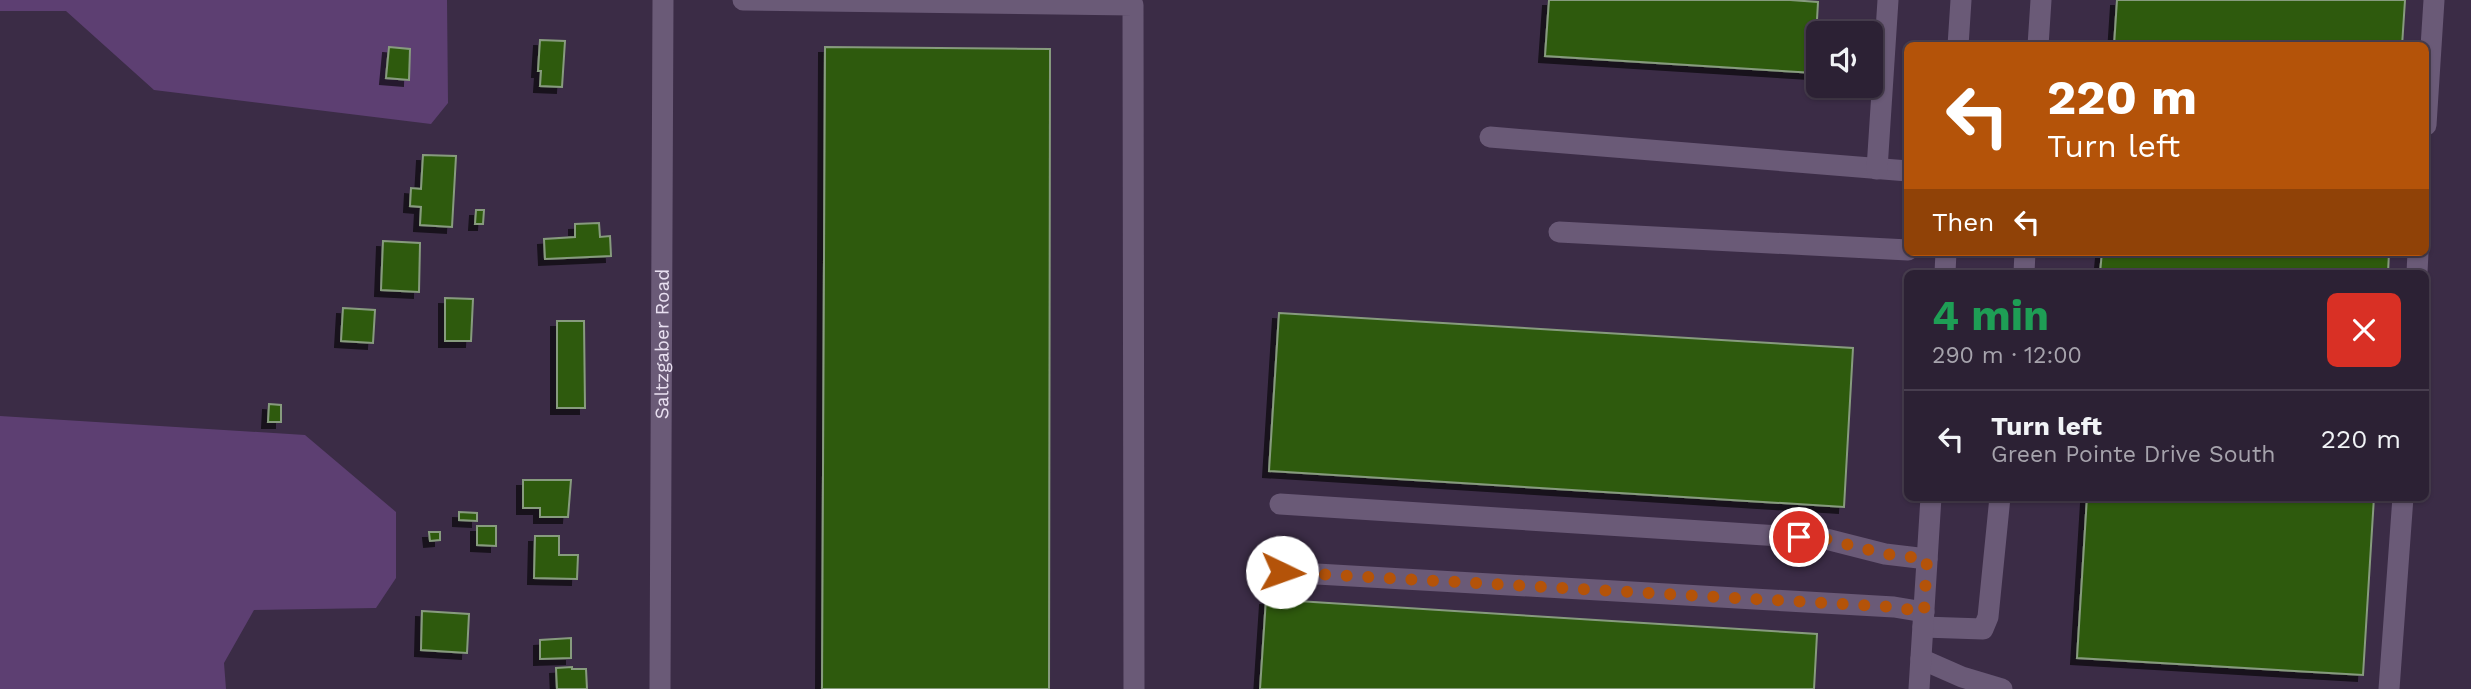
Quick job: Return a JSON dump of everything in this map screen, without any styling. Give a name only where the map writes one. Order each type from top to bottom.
[{"type":"street","name":"Saltzgaber Road","points":[[660,689],[663,0]]},
{"type":"street","points":[[743,0],[1133,3],[1134,689]]},
{"type":"street","points":[[1877,169],[1888,0]]},
{"type":"street","points":[[1958,42],[1961,0]]},
{"type":"street","points":[[2038,42],[2041,0]]},
{"type":"street","points":[[2429,78],[2434,0]]},
{"type":"street","points":[[1490,137],[1904,171]]},
{"type":"street","points":[[1559,232],[1904,250]]},
{"type":"street","points":[[1919,689],[1931,501]]},
{"type":"street","points":[[1282,572],[1894,607],[1923,620],[1983,629],[1988,617],[2000,501]]},
{"type":"street","points":[[2389,689],[2403,501]]},
{"type":"street","points":[[1280,504],[1826,539],[1885,554],[1927,559]]},
{"type":"street","points":[[1921,659],[1962,677],[2002,689]]},
{"type":"shaded area","points":[[0,0],[447,0],[448,103],[431,124],[154,90],[66,11],[0,11]]},
{"type":"shaded area","points":[[0,416],[305,435],[396,512],[396,578],[376,608],[254,610],[224,663],[226,689],[0,689]]},
{"type":"building","points":[[1549,0],[1818,2],[1817,21],[1806,21],[1806,72],[1545,56]]},
{"type":"building","points":[[2117,0],[2405,0],[2402,42],[2114,42]]},
{"type":"building","points":[[540,40],[565,41],[562,87],[540,86]]},
{"type":"building","points":[[389,47],[410,49],[409,80],[386,78]]},
{"type":"building","points":[[825,47],[1050,49],[1049,689],[822,689]]},
{"type":"building","points":[[423,155],[456,156],[452,227],[420,225],[421,207],[410,206],[411,188],[421,189]]},
{"type":"building","points":[[476,210],[484,210],[483,224],[475,224]]},
{"type":"building","points":[[599,223],[600,237],[610,236],[611,256],[545,259],[544,239],[575,237],[575,224]]},
{"type":"building","points":[[383,241],[420,243],[419,292],[381,290]]},
{"type":"building","points":[[2102,256],[2389,256],[2388,270],[2100,270]]},
{"type":"building","points":[[445,298],[473,299],[471,341],[445,341]]},
{"type":"building","points":[[343,308],[375,310],[373,343],[341,341]]},
{"type":"building","points":[[1279,313],[1853,348],[1844,507],[1269,471]]},
{"type":"building","points":[[557,321],[584,321],[585,408],[557,408]]},
{"type":"building","points":[[269,404],[281,405],[281,422],[268,422]]},
{"type":"building","points":[[523,480],[571,480],[568,517],[540,517],[540,508],[523,508]]},
{"type":"building","points":[[2087,501],[2374,501],[2363,675],[2077,658]]},
{"type":"building","points":[[459,512],[477,513],[477,521],[459,520]]},
{"type":"building","points":[[477,526],[496,526],[496,546],[477,545]]},
{"type":"building","points":[[429,532],[440,532],[440,540],[430,541]]},
{"type":"building","points":[[535,536],[559,536],[559,555],[578,555],[577,579],[534,578]]},
{"type":"building","points":[[1266,599],[1817,634],[1814,689],[1260,689]]},
{"type":"building","points":[[422,611],[469,614],[467,653],[421,650]]},
{"type":"building","points":[[571,638],[571,658],[540,659],[540,640]]},
{"type":"building","points":[[556,668],[586,669],[587,689],[557,689]]},
{"type":"route","points":[[1282,572],[1894,607],[1924,612],[1927,559],[1885,554],[1826,539],[1799,537]]}]
